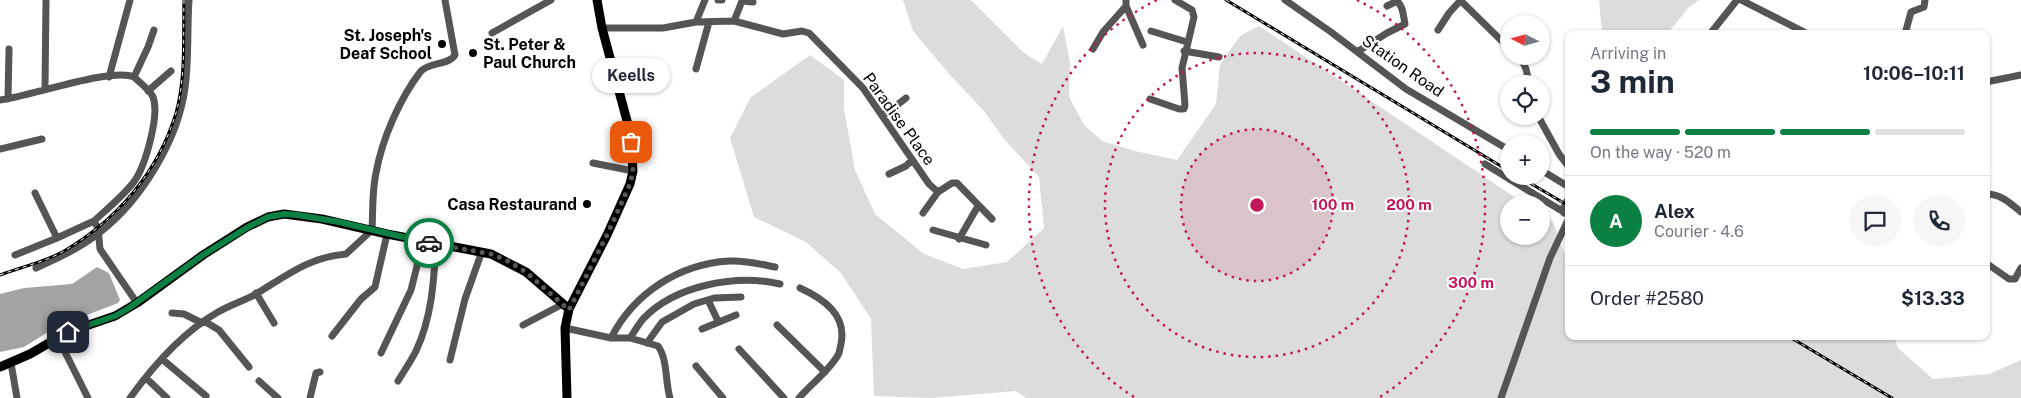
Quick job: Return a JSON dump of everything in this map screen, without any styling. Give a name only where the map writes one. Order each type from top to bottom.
[{"type":"main road","points":[[567,398],[566,307],[607,235],[630,184],[633,171],[630,132],[602,28],[597,0]]},
{"type":"main road","points":[[0,367],[30,354],[85,325],[115,316],[137,303],[203,255],[248,227],[268,217],[284,214],[298,215],[372,230],[481,254],[491,254],[521,268],[566,307]]},
{"type":"street","points":[[45,89],[46,0]]},
{"type":"street","points":[[109,77],[130,0]]},
{"type":"street","points":[[36,268],[66,254],[98,234],[115,219],[144,184],[170,138],[180,114],[185,87],[189,0]]},
{"type":"street","points":[[130,398],[162,359],[203,322],[310,262],[332,254],[346,254],[372,230],[376,174],[384,142],[396,112],[423,70],[439,62],[450,60],[455,55],[445,0]]},
{"type":"street","points":[[492,33],[551,0]]},
{"type":"street","points":[[696,22],[704,0]]},
{"type":"street","points":[[1150,99],[1184,109],[1182,68],[1184,51],[1194,17],[1192,10],[1176,0]]},
{"type":"street","name":"Station Road","points":[[1285,0],[1406,89],[1500,145]]},
{"type":"street","points":[[1713,30],[1737,0]]},
{"type":"street","points":[[1741,0],[1800,30]]},
{"type":"street","points":[[1906,30],[1911,12],[1924,7],[1925,0]]},
{"type":"street","points":[[1438,30],[1449,13],[1460,1],[1500,39]]},
{"type":"street","points":[[734,21],[742,2],[753,2]]},
{"type":"street","points":[[1092,49],[1126,3],[1143,45]]},
{"type":"street","points":[[1357,52],[1386,33],[1405,24],[1402,8],[1399,3],[1387,6]]},
{"type":"street","name":"Paradise Place","points":[[602,28],[663,28],[696,22],[734,21],[783,34],[802,31],[809,33],[863,88],[929,184],[938,192]]},
{"type":"street","points":[[696,69],[709,22]]},
{"type":"street","points":[[134,78],[154,30]]},
{"type":"street","points":[[1150,31],[1187,42]]},
{"type":"street","points":[[9,49],[4,99],[109,77],[130,76],[148,91],[152,96],[155,107],[155,122],[145,160],[134,182],[94,221],[16,254]]},
{"type":"street","points":[[1184,51],[1218,57]]},
{"type":"street","points":[[148,91],[171,71]]},
{"type":"street","points":[[1990,81],[2021,76]]},
{"type":"street","points":[[883,116],[906,98]]},
{"type":"street","points":[[1543,125],[1565,162]]},
{"type":"street","points":[[0,149],[42,139]]},
{"type":"street","points":[[888,174],[906,166],[912,160]]},
{"type":"street","points":[[593,163],[633,171]]},
{"type":"street","points":[[1486,164],[1565,214]]},
{"type":"street","points":[[1550,175],[1565,185]]},
{"type":"street","points":[[924,213],[938,192],[952,183],[957,183],[992,219]]},
{"type":"street","points":[[35,193],[57,238]]},
{"type":"street","points":[[1990,194],[1996,194],[2005,199],[2021,212]]},
{"type":"street","points":[[1562,211],[1565,205]]},
{"type":"street","points":[[959,239],[978,206]]},
{"type":"street","points":[[94,221],[100,249],[137,303]]},
{"type":"street","points":[[1501,398],[1550,258],[1565,226]]},
{"type":"street","points":[[933,230],[959,239],[986,245]]},
{"type":"street","points":[[332,336],[375,286],[387,234]]},
{"type":"street","points":[[381,353],[411,290],[417,266],[420,241]]},
{"type":"street","points":[[398,381],[416,350],[428,317],[434,284],[436,244]]},
{"type":"street","points":[[450,360],[465,299],[481,254]]},
{"type":"street","points":[[611,338],[619,322],[630,308],[651,289],[676,274],[698,266],[730,261],[751,262],[775,267]]},
{"type":"street","points":[[1990,266],[2009,279],[2015,279],[2021,268]]},
{"type":"street","points":[[630,338],[643,319],[671,298],[710,283],[739,280],[780,284]]},
{"type":"street","points":[[799,398],[825,372],[839,354],[843,333],[842,322],[838,316],[815,295],[800,288]]},
{"type":"street","points":[[256,294],[274,323]]},
{"type":"street","points":[[647,342],[662,322],[694,304],[708,300],[741,297]]},
{"type":"street","points":[[708,300],[718,321]]},
{"type":"street","points":[[523,325],[566,307]]},
{"type":"street","points":[[172,313],[184,314],[219,330],[231,342],[249,367]]},
{"type":"street","points":[[702,329],[736,315]]},
{"type":"street","points":[[777,324],[825,372]]},
{"type":"street","points":[[565,328],[611,338],[630,338],[658,346],[662,352],[666,386],[670,398]]},
{"type":"street","points":[[58,338],[88,398]]},
{"type":"street","points":[[739,349],[784,398]]},
{"type":"street","points":[[162,359],[206,396]]},
{"type":"street","points":[[11,363],[17,398]]},
{"type":"street","points":[[696,366],[723,398]]},
{"type":"street","points":[[310,398],[316,373],[320,372]]},
{"type":"street","points":[[146,378],[167,398]]},
{"type":"street","points":[[259,381],[278,398]]},
{"type":"shaded area","points":[[903,0],[971,0],[1024,53],[1042,64],[1063,26],[1070,62],[1069,97],[1084,125],[1102,141],[1135,151],[1177,160],[1216,104],[1220,64],[1240,36],[1259,26],[1512,195],[1500,195],[1500,245],[1550,245],[1550,220],[1553,222],[1565,255],[1565,340],[1895,340],[1898,348],[1933,379],[1989,374],[2021,360],[2021,398],[1026,398],[1016,391],[932,398],[874,396],[871,319],[841,273],[806,242],[754,217],[730,138],[751,97],[810,55],[844,80],[844,109],[855,170],[875,214],[924,254],[963,269],[1007,262],[1044,228],[1039,177],[1004,139],[984,111],[950,75],[913,31]]},
{"type":"shaded area","points":[[1599,0],[1699,0],[1689,7],[1670,30],[1602,30]]},
{"type":"shaded area","points":[[97,267],[109,273],[120,300],[118,303],[56,327],[24,347],[0,352],[0,294],[24,288],[72,284]]},
{"type":"railway","points":[[0,275],[49,258],[83,239],[118,209],[147,174],[168,135],[179,99],[183,57],[184,0]]},
{"type":"railway","points":[[1226,0],[1500,166]]},
{"type":"railway","points":[[1533,185],[1565,204]]},
{"type":"railway","points":[[1795,340],[1892,398]]},
{"type":"way so far","points":[[429,243],[481,254],[491,254],[506,260],[526,272],[569,310],[607,235],[630,184],[633,171],[631,142]]},
{"type":"place","name":"St. Joseph's Deaf School","points":[[442,44]]},
{"type":"place","name":"St. Peter & Paul Church","points":[[473,53]]},
{"type":"place","name":"Keells","points":[[631,142]]},
{"type":"place","name":"Casa Restaurand","points":[[587,204]]},
{"type":"route","points":[[68,332],[85,325],[106,320],[129,308],[203,255],[258,221],[268,217],[284,214],[298,215],[339,222],[429,243]]}]
